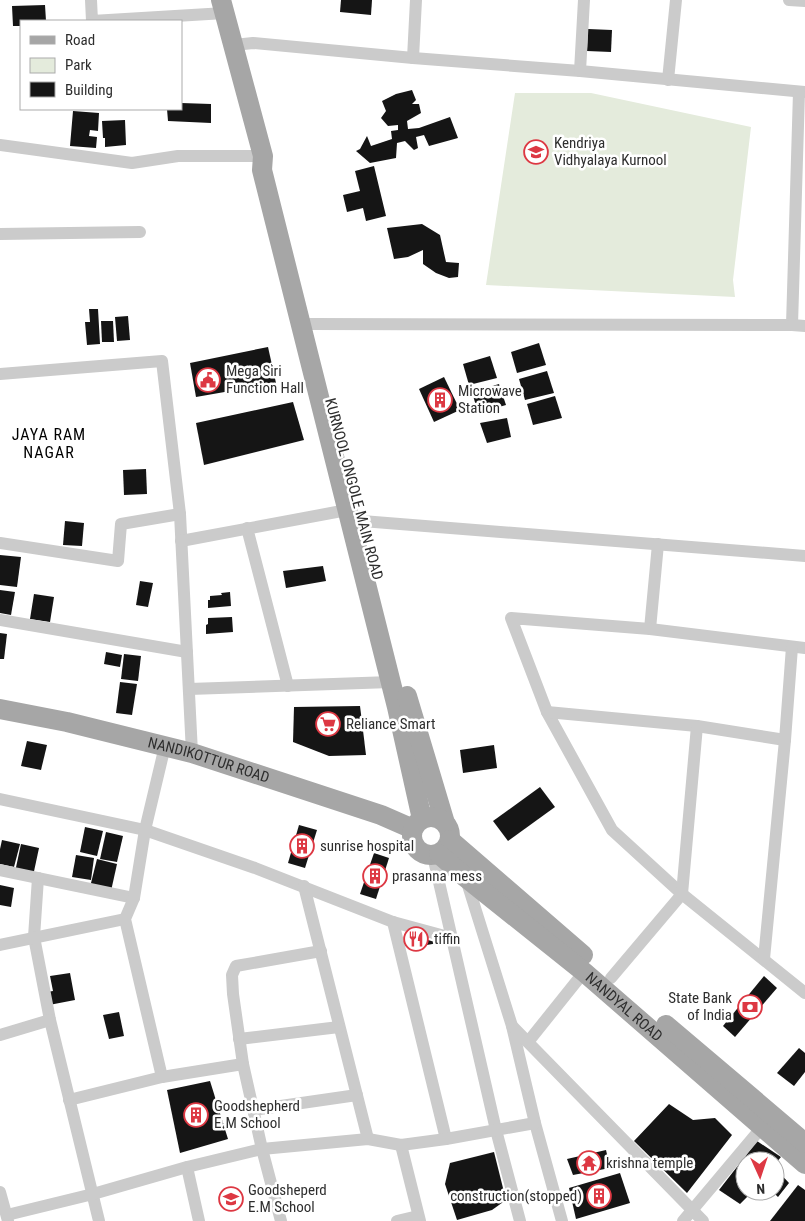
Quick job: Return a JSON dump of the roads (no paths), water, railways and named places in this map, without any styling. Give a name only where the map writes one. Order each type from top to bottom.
[{"type":"main road","name":"KURNOOL ONGOLE MAIN ROAD","points":[[223,7],[263,156],[262,170],[355,515],[407,694],[442,843],[426,855],[420,852],[412,842],[412,835],[417,824],[415,784],[355,515],[310,324],[270,166],[263,156]]},
{"type":"main road","name":"NANDIKOTTUR ROAD","points":[[0,709],[67,722],[192,753],[381,815],[417,824],[428,817],[434,817],[440,819],[442,843]]},
{"type":"main road","name":"NANDYAL ROAD","points":[[442,843],[465,877],[584,972],[805,1164]]},
{"type":"main road","name":"NANDYAL ROAD","points":[[442,843],[611,978],[805,1144]]},
{"type":"street","points":[[91,0],[92,20]]},
{"type":"street","points":[[413,58],[416,0]]},
{"type":"street","points":[[580,71],[584,0]]},
{"type":"street","points":[[668,80],[676,0]]},
{"type":"street","points":[[789,0],[805,1]]},
{"type":"street","points":[[101,20],[223,7]]},
{"type":"street","points":[[234,45],[253,43],[802,92],[799,326],[310,324]]},
{"type":"street","points":[[0,145],[132,163],[178,156],[263,156]]},
{"type":"street","points":[[0,234],[140,232]]},
{"type":"street","points":[[0,374],[162,361],[180,514],[192,753]]},
{"type":"street","points":[[0,543],[118,561],[121,524],[180,514]]},
{"type":"street","points":[[181,540],[247,528],[355,515],[805,556]]},
{"type":"street","points":[[247,528],[288,686]]},
{"type":"street","points":[[650,629],[658,544]]},
{"type":"street","points":[[805,648],[650,629],[511,618],[547,712],[612,830],[682,894],[805,993]]},
{"type":"street","points":[[0,620],[187,652]]},
{"type":"street","points":[[764,960],[792,646]]},
{"type":"street","points":[[189,690],[391,682]]},
{"type":"street","points":[[547,712],[697,726],[785,740]]},
{"type":"street","points":[[611,978],[682,894],[697,726]]},
{"type":"street","points":[[162,1077],[124,919],[134,898],[145,830],[164,746]]},
{"type":"street","points":[[0,799],[145,830],[304,886],[393,922],[452,938]]},
{"type":"street","points":[[442,843],[452,938],[496,1130],[520,1221]]},
{"type":"street","points":[[0,870],[134,898]]},
{"type":"street","points":[[465,877],[512,1026],[535,1123],[562,1221]]},
{"type":"street","points":[[38,878],[34,937],[50,1020],[99,1221]]},
{"type":"street","points":[[304,886],[368,1138]]},
{"type":"street","points":[[0,945],[124,919]]},
{"type":"street","points":[[393,922],[446,1138]]},
{"type":"street","points":[[281,1221],[262,1149],[243,1064],[232,975],[236,966],[321,951]]},
{"type":"street","points":[[528,1042],[584,972]]},
{"type":"street","points":[[0,1035],[50,1020]]},
{"type":"street","points":[[512,1026],[703,1221]]},
{"type":"street","points":[[240,1039],[339,1027]]},
{"type":"street","points":[[69,1100],[162,1077],[243,1064]]},
{"type":"street","points":[[253,1110],[357,1095]]},
{"type":"street","points":[[0,1192],[7,1218],[187,1167],[262,1149],[368,1138],[401,1145],[535,1123]]},
{"type":"street","points":[[683,1221],[762,1127]]},
{"type":"street","points":[[397,1221],[419,1218],[401,1145]]},
{"type":"street","points":[[187,1167],[199,1221]]},
{"type":"place","name":"Kendriya Vidhyalaya Kurnool","points":[[536,152]]},
{"type":"place","name":"Mega Siri Function Hall","points":[[208,380]]},
{"type":"place","name":"Microwave Station","points":[[440,400]]},
{"type":"place","name":"Reliance Smart","points":[[328,724]]},
{"type":"place","name":"sunrise hospital","points":[[302,846]]},
{"type":"place","name":"prasanna mess","points":[[375,876]]},
{"type":"place","name":"tiffin","points":[[416,939]]},
{"type":"place","name":"State Bank of India","points":[[750,1007]]},
{"type":"place","name":"Goodshepherd E.M School","points":[[196,1115]]},
{"type":"place","name":"krishna temple","points":[[589,1163]]},
{"type":"place","name":"construction(stopped)","points":[[599,1196]]},
{"type":"place","name":"Goodsheperd E.M School","points":[[231,1199]]},
{"type":"district","name":"JAYA RAM NAGAR","points":[[49,443]]}]
